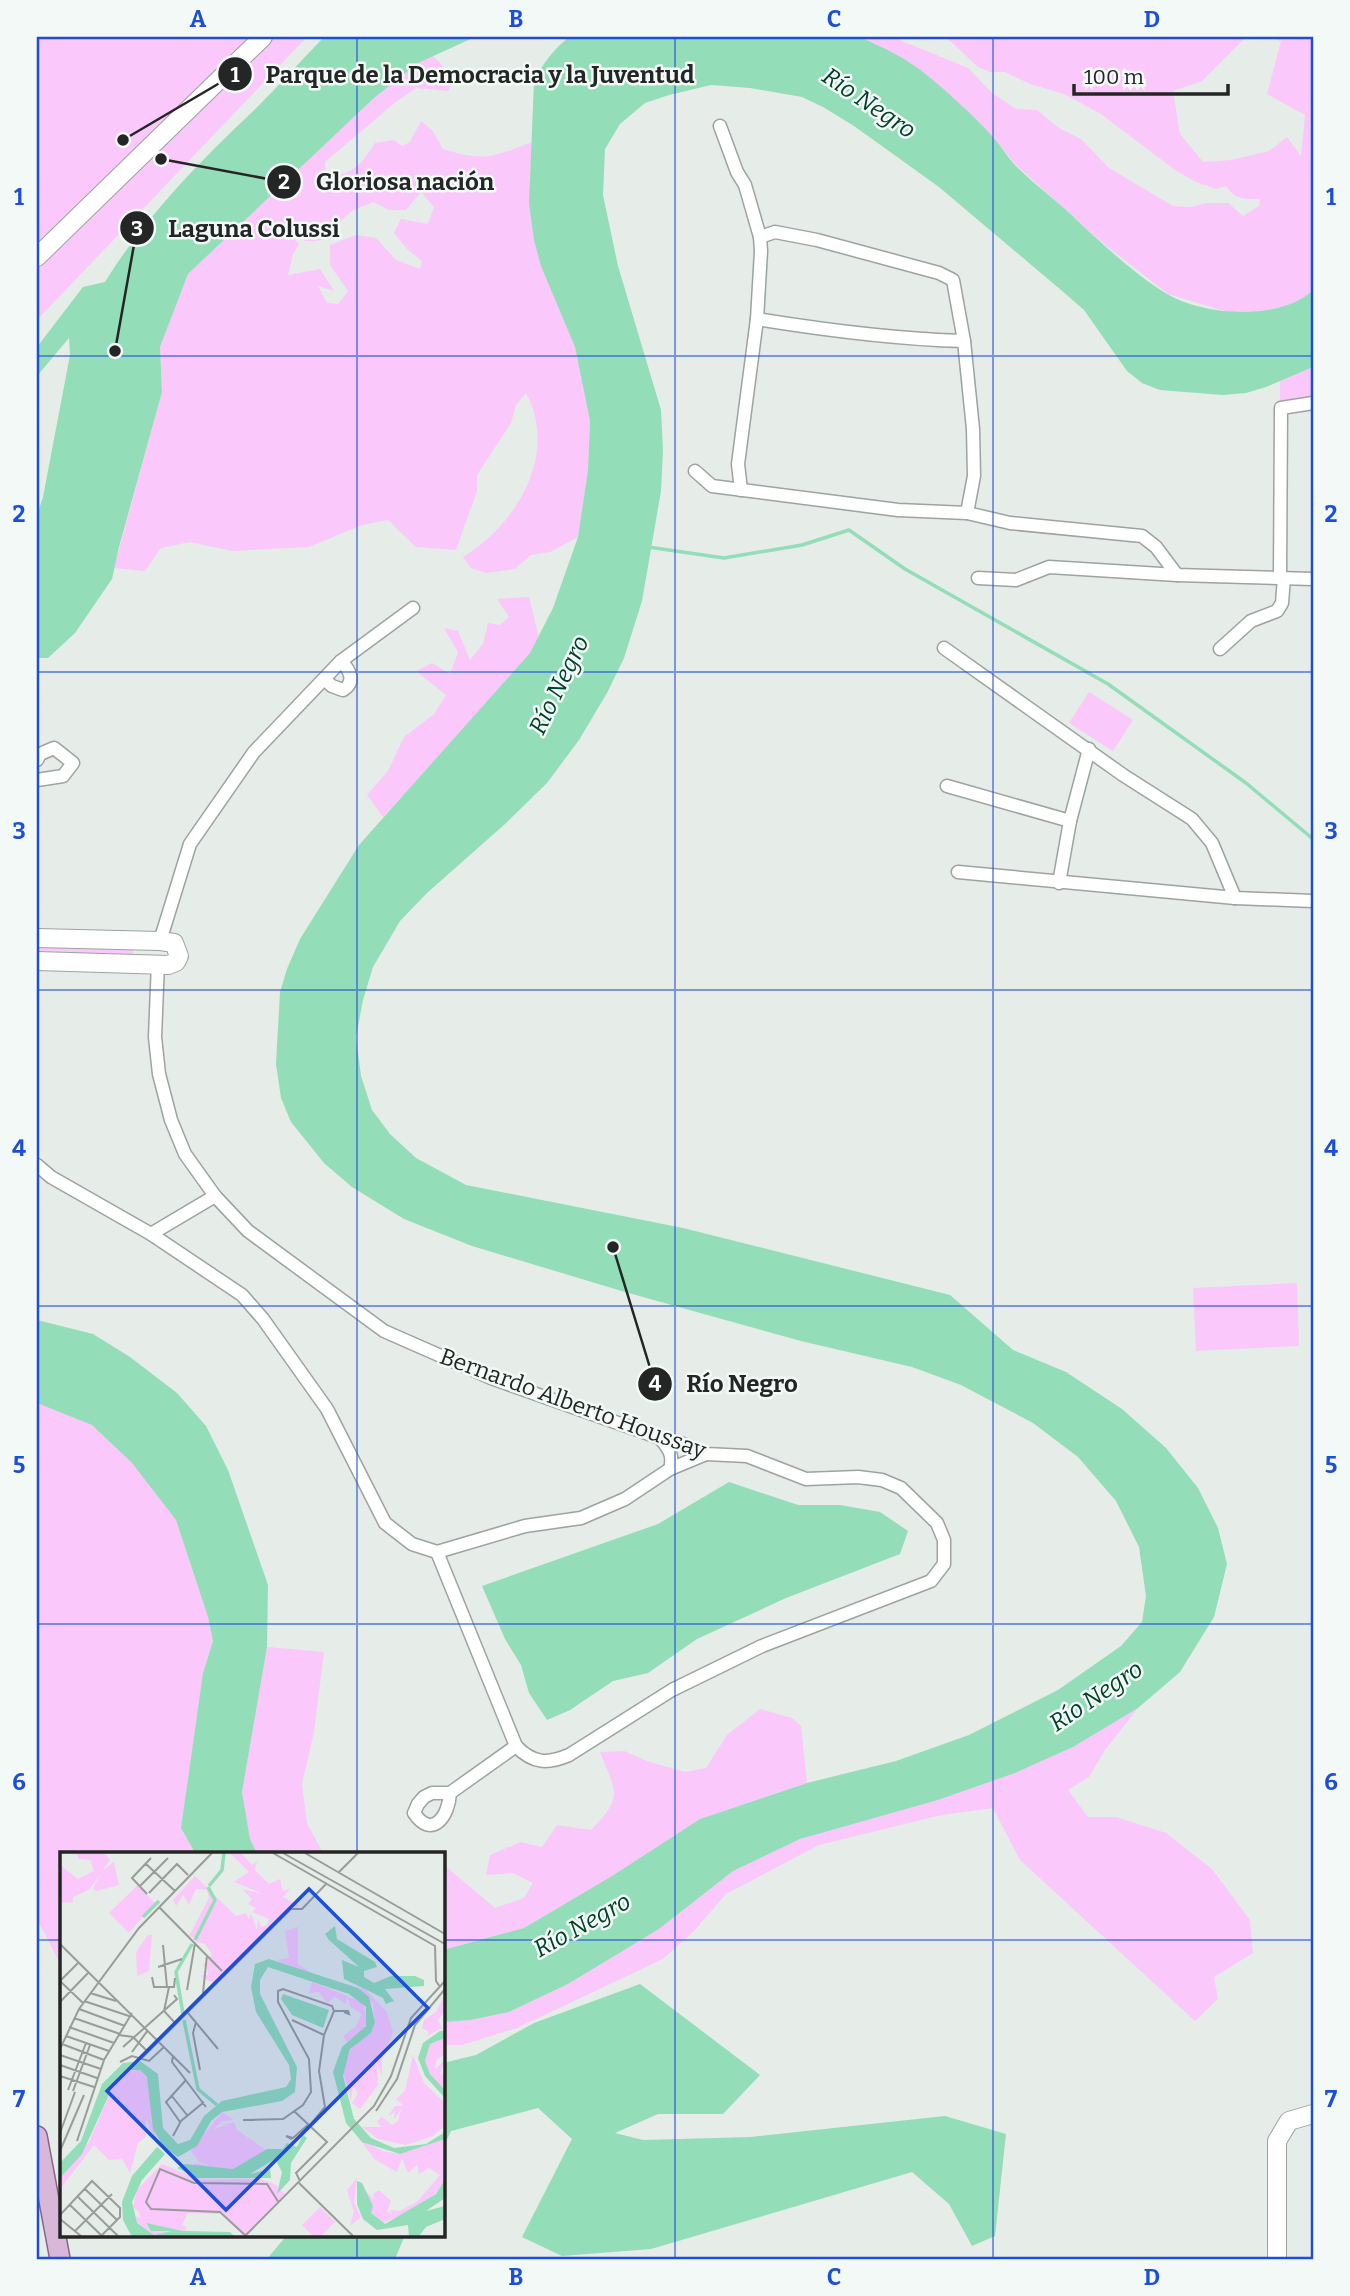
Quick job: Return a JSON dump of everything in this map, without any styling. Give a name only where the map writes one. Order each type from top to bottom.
[{"type":"main road","points":[[37,2136],[60,2259]]},
{"type":"street","points":[[37,257],[263,37]]},
{"type":"street","points":[[720,126],[737,172],[746,186],[760,237],[757,319],[738,464],[741,490]]},
{"type":"street","points":[[760,237],[775,232],[817,240],[939,273],[953,280],[964,341],[973,453],[974,476],[967,513]]},
{"type":"street","points":[[757,319],[839,332],[964,341]]},
{"type":"street","points":[[1220,649],[1251,621],[1277,611],[1282,603],[1281,408],[1313,402]]},
{"type":"street","points":[[695,471],[712,486],[898,510],[967,513],[1010,523],[1142,536],[1156,547],[1177,575]]},
{"type":"street","points":[[978,578],[1016,580],[1049,567],[1177,575],[1313,579]]},
{"type":"street","points":[[160,941],[190,844],[254,752],[341,661],[413,608]]},
{"type":"street","points":[[944,648],[1123,775],[1192,819],[1212,843],[1235,898]]},
{"type":"street","points":[[324,679],[343,690],[347,687],[351,674],[341,661]]},
{"type":"street","points":[[37,760],[40,754],[54,748],[73,763],[63,776],[37,780]]},
{"type":"street","points":[[1059,883],[1070,821],[1089,749]]},
{"type":"street","points":[[947,786],[1070,821]]},
{"type":"street","points":[[958,872],[1235,898],[1313,901]]},
{"type":"street","points":[[37,938],[160,941],[174,943],[179,956],[176,962],[168,965],[37,961]]},
{"type":"street","name":"Bernardo Alberto Houssay","points":[[158,963],[155,1037],[165,1097],[185,1154],[215,1196],[248,1231],[384,1331],[491,1378],[706,1454],[747,1456],[806,1479],[858,1477],[882,1480],[901,1488],[937,1523],[944,1540],[944,1564],[931,1581],[751,1652],[672,1690],[569,1755],[552,1762],[526,1756],[516,1746]]},
{"type":"street","points":[[37,1165],[51,1177],[151,1234],[242,1295],[263,1319],[327,1409],[385,1522],[412,1544],[437,1552],[525,1526],[582,1518],[625,1499],[670,1469],[706,1454]]},
{"type":"street","points":[[151,1234],[215,1196]]},
{"type":"street","points":[[660,1438],[673,1459],[670,1469]]},
{"type":"street","points":[[437,1552],[516,1746],[450,1793]]},
{"type":"street","points":[[1277,2259],[1277,2141],[1289,2121],[1313,2114]]},
{"type":"shaded area","points":[[37,37],[307,37],[37,320]]},
{"type":"shaded area","points":[[859,37],[892,37],[968,68],[991,92],[1016,109],[1037,110],[1059,128],[1081,139],[1109,168],[1173,206],[1228,203],[1243,216],[1259,206],[1260,199],[1245,199],[1229,191],[1226,186],[1216,189],[1196,182],[1175,170],[1101,114],[1064,94],[1030,84],[1005,72],[990,72],[978,67],[946,37],[1246,37],[1202,81],[1173,91],[1180,134],[1203,162],[1231,160],[1269,151],[1287,137],[1301,156],[1305,115],[1267,94],[1281,41],[1266,37],[1313,37],[1313,290],[1306,297],[1284,307],[1254,312],[1228,312],[1168,294],[1099,240],[1014,163],[995,139],[927,75],[909,62]]},
{"type":"shaded area","points":[[433,56],[455,78],[448,91],[416,88],[397,101],[325,162],[326,177],[343,174],[355,168],[375,143],[394,140],[402,146],[410,142],[421,121],[432,130],[443,149],[468,155],[498,154],[532,142],[530,176],[563,316],[575,347],[590,421],[588,470],[578,537],[550,552],[531,555],[515,569],[486,573],[471,568],[463,557],[483,543],[500,526],[527,486],[535,463],[538,440],[535,416],[526,393],[516,405],[511,423],[477,475],[477,491],[456,550],[416,547],[388,520],[362,525],[309,547],[232,551],[190,542],[161,548],[145,571],[114,568],[162,392],[160,347],[188,274],[374,98],[418,63]],"holes":[[[421,192],[434,207],[428,224],[401,219],[394,233],[407,249],[422,261],[420,269],[396,260],[376,238],[356,235],[330,245],[330,265],[348,291],[338,304],[327,303],[318,286],[334,291],[320,269],[288,275],[293,254],[299,244],[291,235],[292,225],[305,241],[323,240],[351,212],[373,202],[389,210],[406,210]]]},
{"type":"shaded area","points":[[1313,367],[1313,396],[1280,403],[1280,381]]},
{"type":"shaded area","points":[[529,597],[539,638],[530,653],[456,739],[383,817],[367,795],[388,771],[404,737],[434,714],[446,695],[416,671],[432,663],[450,674],[458,652],[444,628],[458,631],[470,660],[483,644],[488,623],[500,625],[509,617],[497,599]]},
{"type":"shaded area","points":[[1089,692],[1133,720],[1113,751],[1069,723]]},
{"type":"shaded area","points":[[37,944],[133,948],[133,958],[37,955]]},
{"type":"shaded area","points":[[1297,1283],[1299,1346],[1196,1351],[1193,1288]]},
{"type":"shaded area","points":[[37,1403],[92,1425],[132,1463],[176,1520],[208,1617],[213,1641],[203,1673],[181,1828],[194,1852],[60,1852],[60,1963],[37,1919]]},
{"type":"shaded area","points":[[267,1647],[324,1652],[314,1732],[302,1784],[307,1823],[322,1852],[256,1852],[250,1839],[242,1792]]},
{"type":"shaded area","points":[[1138,1708],[1105,1750],[1089,1777],[1068,1790],[1088,1817],[1116,1817],[1166,1833],[1212,1869],[1250,1920],[1253,1953],[1214,1977],[1218,1999],[1195,2021],[1020,1860],[993,1808],[942,1815],[819,1845],[726,1894],[694,1931],[663,1959],[517,2028],[462,2045],[444,2045],[444,2022],[471,2020],[509,2012],[568,1984],[659,1929],[733,1871],[800,1839],[938,1800],[1015,1773],[1073,1747]]},
{"type":"shaded area","points":[[760,1709],[792,1718],[801,1726],[807,1783],[700,1819],[612,1876],[524,1928],[444,1950],[444,1865],[495,1908],[524,1898],[533,1883],[513,1873],[486,1875],[490,1855],[521,1842],[542,1847],[557,1825],[591,1830],[609,1810],[614,1794],[600,1752],[624,1751],[685,1772],[706,1768],[727,1735]]},
{"type":"water","points":[[324,37],[475,37],[418,63],[374,98],[188,274],[160,347],[162,392],[112,579],[75,633],[48,658],[37,658],[37,515],[43,497],[70,355],[69,338],[37,376],[37,347],[83,287],[105,282],[136,237],[171,194]]},
{"type":"water","points":[[569,37],[859,37],[904,59],[937,83],[997,141],[1025,175],[1127,265],[1167,294],[1201,307],[1242,312],[1282,307],[1313,290],[1313,367],[1246,393],[1223,395],[1160,390],[1142,383],[1127,371],[1084,310],[939,187],[854,126],[802,97],[750,88],[711,85],[669,95],[645,103],[620,124],[605,149],[603,195],[618,266],[661,410],[661,491],[642,601],[624,658],[579,740],[547,783],[400,921],[373,967],[356,1037],[361,1076],[372,1110],[390,1134],[416,1158],[466,1185],[683,1228],[950,1295],[1013,1350],[1066,1372],[1122,1409],[1166,1448],[1198,1488],[1218,1528],[1227,1564],[1214,1617],[1180,1672],[1138,1708],[1073,1747],[1015,1773],[938,1800],[800,1839],[733,1871],[659,1929],[568,1984],[509,2012],[471,2020],[444,2022],[444,1950],[524,1928],[612,1876],[700,1819],[807,1783],[896,1761],[969,1735],[1058,1690],[1121,1646],[1142,1622],[1146,1596],[1139,1547],[1116,1501],[1078,1457],[1033,1423],[961,1385],[912,1367],[801,1341],[625,1292],[472,1246],[404,1219],[352,1187],[324,1163],[291,1122],[281,1098],[276,1064],[280,992],[300,939],[359,845],[530,653],[553,608],[578,537],[588,470],[590,421],[575,347],[541,266],[529,203],[534,82],[558,47]]},
{"type":"water","points":[[37,1320],[93,1334],[130,1357],[177,1393],[206,1426],[228,1470],[268,1585],[267,1647],[242,1792],[250,1839],[256,1852],[194,1852],[181,1828],[203,1673],[213,1641],[208,1617],[176,1520],[132,1463],[92,1425],[37,1403]]},
{"type":"water","points":[[729,1482],[798,1505],[840,1505],[880,1512],[908,1531],[900,1554],[786,1598],[697,1639],[648,1673],[613,1681],[570,1710],[547,1720],[529,1693],[521,1665],[505,1639],[482,1586],[658,1524]]},
{"type":"water","points":[[640,1984],[760,2075],[723,2114],[658,2114],[615,2133],[643,2140],[751,2137],[945,2116],[1006,2134],[995,2236],[972,2246],[949,2204],[912,2172],[651,2249],[562,2256],[522,2237],[572,2139],[538,2108],[451,2131],[444,2146],[444,2063],[476,2055],[534,2023]]},
{"type":"water","points":[[286,2236],[405,2236],[395,2259],[267,2259]]},
{"type":"waterway","points":[[648,547],[724,558],[802,545],[849,530],[905,569],[1108,684],[1246,783],[1313,839]]},
{"type":"place","name":"Parque de la Democracia y la Juventud","points":[[123,140]]},
{"type":"place","name":"Gloriosa nación","points":[[161,159]]},
{"type":"place","name":"Laguna Colussi","points":[[115,351]]},
{"type":"place","name":"Río Negro","points":[[613,1247]]}]
